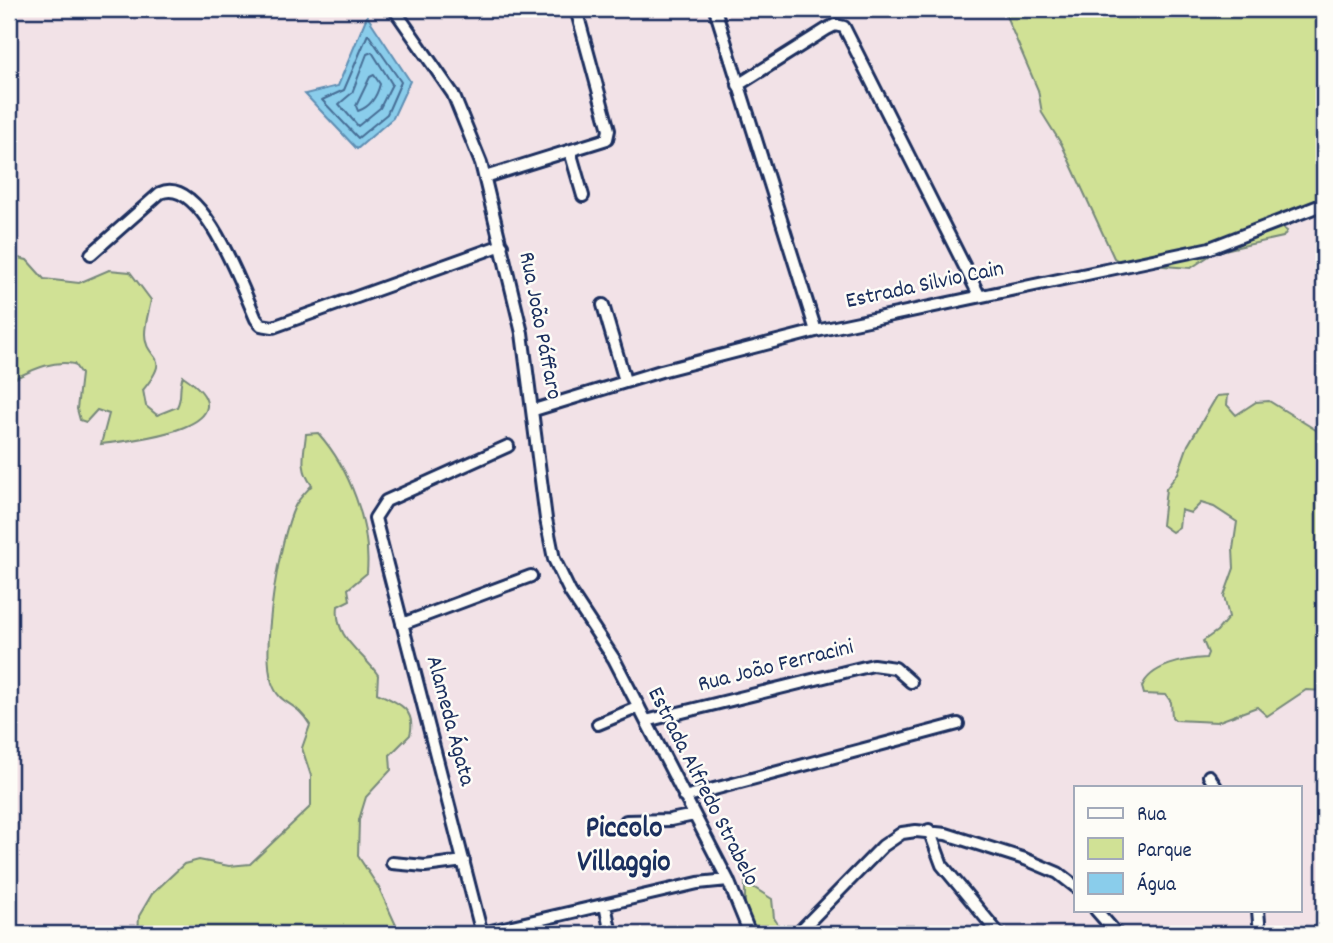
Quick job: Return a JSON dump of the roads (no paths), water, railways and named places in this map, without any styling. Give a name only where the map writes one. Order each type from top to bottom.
[{"type":"street","name":"Rua João Páffaro","points":[[394,9],[443,76],[462,110],[485,177],[522,333],[546,519],[554,559],[570,592],[614,659]]},
{"type":"street","points":[[485,177],[604,142],[609,135],[576,9]]},
{"type":"street","points":[[715,9],[816,331]]},
{"type":"street","points":[[738,85],[827,29],[835,25],[844,27],[979,295]]},
{"type":"street","points":[[570,152],[583,196]]},
{"type":"street","points":[[91,254],[160,193],[167,190],[181,193],[194,202],[209,221],[256,319],[261,325],[273,327],[502,245]]},
{"type":"street","name":"Estrada Silvio Cain","points":[[534,410],[625,381],[816,331],[1210,248],[1324,204]]},
{"type":"street","points":[[603,305],[625,381]]},
{"type":"street","name":"Alameda Ágata","points":[[482,934],[375,518],[386,501],[508,446]]},
{"type":"street","points":[[402,624],[531,576]]},
{"type":"street","name":"Estrada Alfredo Strabelo","points":[[614,659],[728,880],[750,934]]},
{"type":"street","name":"Rua João Ferracini","points":[[646,721],[873,665],[895,668],[911,682]]},
{"type":"street","points":[[598,724],[639,707]]},
{"type":"street","points":[[684,797],[958,724]]},
{"type":"street","points":[[1209,776],[1215,786]]},
{"type":"street","points":[[626,821],[670,820],[694,815]]},
{"type":"street","points":[[801,930],[893,838],[902,833],[929,831],[1026,859],[1058,873],[1074,885]]},
{"type":"street","points":[[929,831],[942,865],[996,933]]},
{"type":"street","points":[[392,863],[425,866],[464,861]]},
{"type":"street","points":[[482,934],[698,883],[728,880]]},
{"type":"street","points":[[605,905],[611,934]]},
{"type":"street","points":[[1098,912],[1117,934]]},
{"type":"street","points":[[1258,912],[1260,934]]},
{"type":"water","points":[[367,16],[410,81],[393,118],[357,149],[305,94],[338,86]]},
{"type":"district","name":"Piccolo Villaggio","points":[[624,847]]}]
